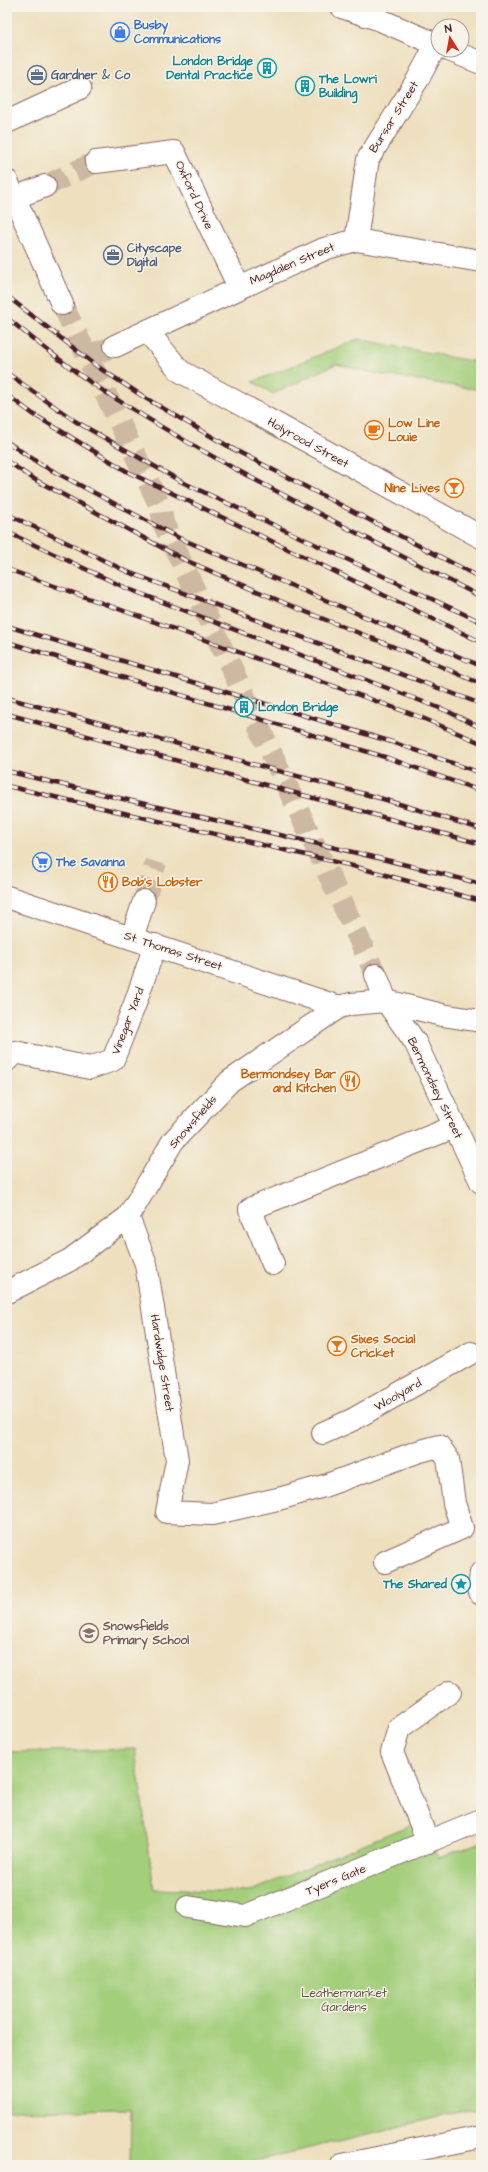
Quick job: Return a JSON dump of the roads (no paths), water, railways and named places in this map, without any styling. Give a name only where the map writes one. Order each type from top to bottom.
[{"type":"street","points":[[354,9],[430,42]]},
{"type":"street","name":"Bursar Street","points":[[356,240],[368,159],[418,78],[433,58]]},
{"type":"street","points":[[467,58],[481,64]]},
{"type":"street","points":[[7,122],[80,88]]},
{"type":"street","name":"Oxford Drive","points":[[96,162],[174,152],[238,287]]},
{"type":"street","points":[[45,186],[11,189],[62,304]]},
{"type":"street","name":"Magdalen Street","points":[[115,346],[148,332],[238,287],[324,249],[356,240],[481,261]]},
{"type":"street","name":"Holyrood Street","points":[[148,332],[180,371],[481,537]]},
{"type":"street","name":"St. Thomas Street","points":[[7,897],[339,1007]]},
{"type":"street","points":[[132,938],[144,901]]},
{"type":"street","name":"Vinegar Yard","points":[[7,1060],[15,1052],[90,1068],[113,1060],[136,1001],[155,945]]},
{"type":"street","name":"Bermondsey Street","points":[[376,975],[386,1001],[415,1042],[454,1128],[481,1182]]},
{"type":"street","name":"Snowsfields","points":[[7,1292],[70,1260],[128,1217],[174,1141],[230,1080],[339,1007],[351,1004],[386,1001],[442,1016],[481,1021]]},
{"type":"street","points":[[273,1264],[250,1209],[454,1128]]},
{"type":"street","name":"Hardwidge Street","points":[[128,1217],[146,1264],[176,1460],[167,1512],[212,1514],[282,1498],[324,1486],[417,1452],[439,1446],[448,1460],[454,1503],[462,1528],[385,1562]]},
{"type":"street","name":"Woolyard","points":[[323,1433],[352,1420],[471,1353]]},
{"type":"street","points":[[481,1572],[479,1589],[481,1594]]},
{"type":"street","points":[[428,1842],[392,1752],[399,1728],[450,1692]]},
{"type":"street","name":"Tyers Gate","points":[[188,1907],[245,1916],[481,1820]]},
{"type":"street","points":[[342,2165],[481,2137]]},
{"type":"tunnel","points":[[45,186],[96,162]]},
{"type":"tunnel","points":[[62,304],[161,508],[163,523],[376,975]]},
{"type":"tunnel","points":[[87,356],[115,346]]},
{"type":"tunnel","points":[[144,901],[156,862]]},
{"type":"railway","points":[[7,296],[98,367],[147,399],[233,449],[481,578]]},
{"type":"railway","points":[[7,318],[96,386],[189,443],[286,496],[481,597]]},
{"type":"railway","points":[[7,373],[75,421],[182,482],[481,622]]},
{"type":"railway","points":[[7,395],[33,414],[128,472],[481,642]]},
{"type":"railway","points":[[7,442],[42,465],[179,538],[481,666]]},
{"type":"railway","points":[[7,461],[32,478],[185,560],[301,610],[422,658],[481,684]]},
{"type":"railway","points":[[7,514],[128,572],[481,704]]},
{"type":"railway","points":[[7,532],[126,588],[447,711],[481,728]]},
{"type":"railway","points":[[7,569],[420,717],[481,743]]},
{"type":"railway","points":[[7,626],[392,742],[481,773]]},
{"type":"railway","points":[[7,642],[388,758],[481,791]]},
{"type":"railway","points":[[7,698],[383,799],[481,829]]},
{"type":"railway","points":[[7,714],[481,844]]},
{"type":"railway","points":[[7,771],[126,800],[363,854],[481,884]]},
{"type":"railway","points":[[7,786],[349,865],[481,901]]},
{"type":"place","name":"Busby Communications","points":[[120,32]]},
{"type":"place","name":"London Bridge Dental Practice","points":[[267,68]]},
{"type":"place","name":"Gardner & Co","points":[[37,75]]},
{"type":"place","name":"The Lowri Building","points":[[305,86]]},
{"type":"place","name":"Cityscape Digital","points":[[113,255]]},
{"type":"place","name":"Low Line Louie","points":[[374,430]]},
{"type":"place","name":"Nine Lives","points":[[454,488]]},
{"type":"place","name":"London Bridge","points":[[244,707]]},
{"type":"place","name":"The Savanna","points":[[42,862]]},
{"type":"place","name":"Bob's Lobster","points":[[108,882]]},
{"type":"place","name":"Bermondsey Bar and Kitchen","points":[[350,1081]]},
{"type":"place","name":"Sixes Social Cricket","points":[[337,1346]]},
{"type":"place","name":"The Shared","points":[[461,1584]]},
{"type":"place","name":"Snowsfields Primary School","points":[[89,1633]]},
{"type":"park label","name":"Leathermarket Gardens","points":[[344,2000]]}]
